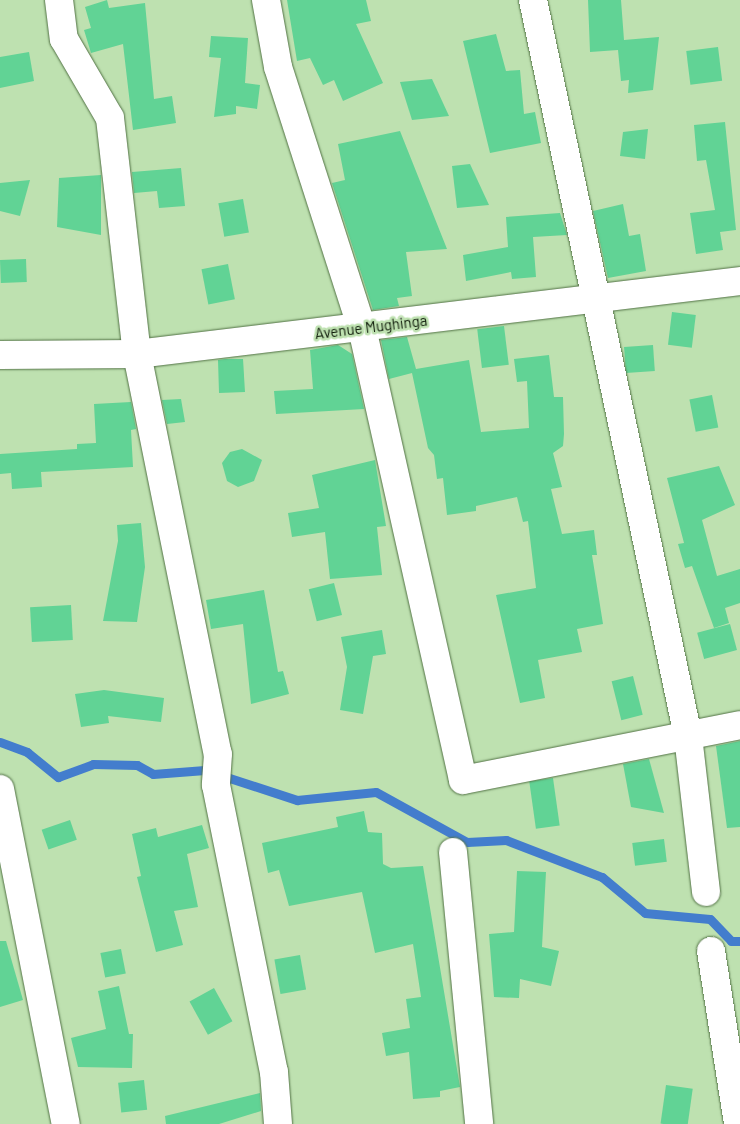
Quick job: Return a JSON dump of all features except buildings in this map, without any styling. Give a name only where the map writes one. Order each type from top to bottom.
[{"type":"street","points":[[59,0],[64,40],[110,118],[137,354],[218,754],[216,785],[274,1072],[278,1124]]},
{"type":"street","points":[[266,0],[278,67],[362,328],[462,780],[740,725]]},
{"type":"street","points":[[533,0],[593,299],[688,736],[706,892]]},
{"type":"street","name":"Avenue Mughinga","points":[[0,355],[137,354],[740,281]]},
{"type":"street","points":[[0,789],[66,1124]]},
{"type":"street","points":[[453,852],[479,1124]]},
{"type":"street","points":[[711,951],[738,1124]]},
{"type":"waterway","points":[[0,742],[27,752],[58,777],[93,764],[137,765],[153,774],[205,770],[297,800],[376,792],[467,842],[506,840],[602,877],[645,913],[710,919],[731,941],[740,941]]}]
